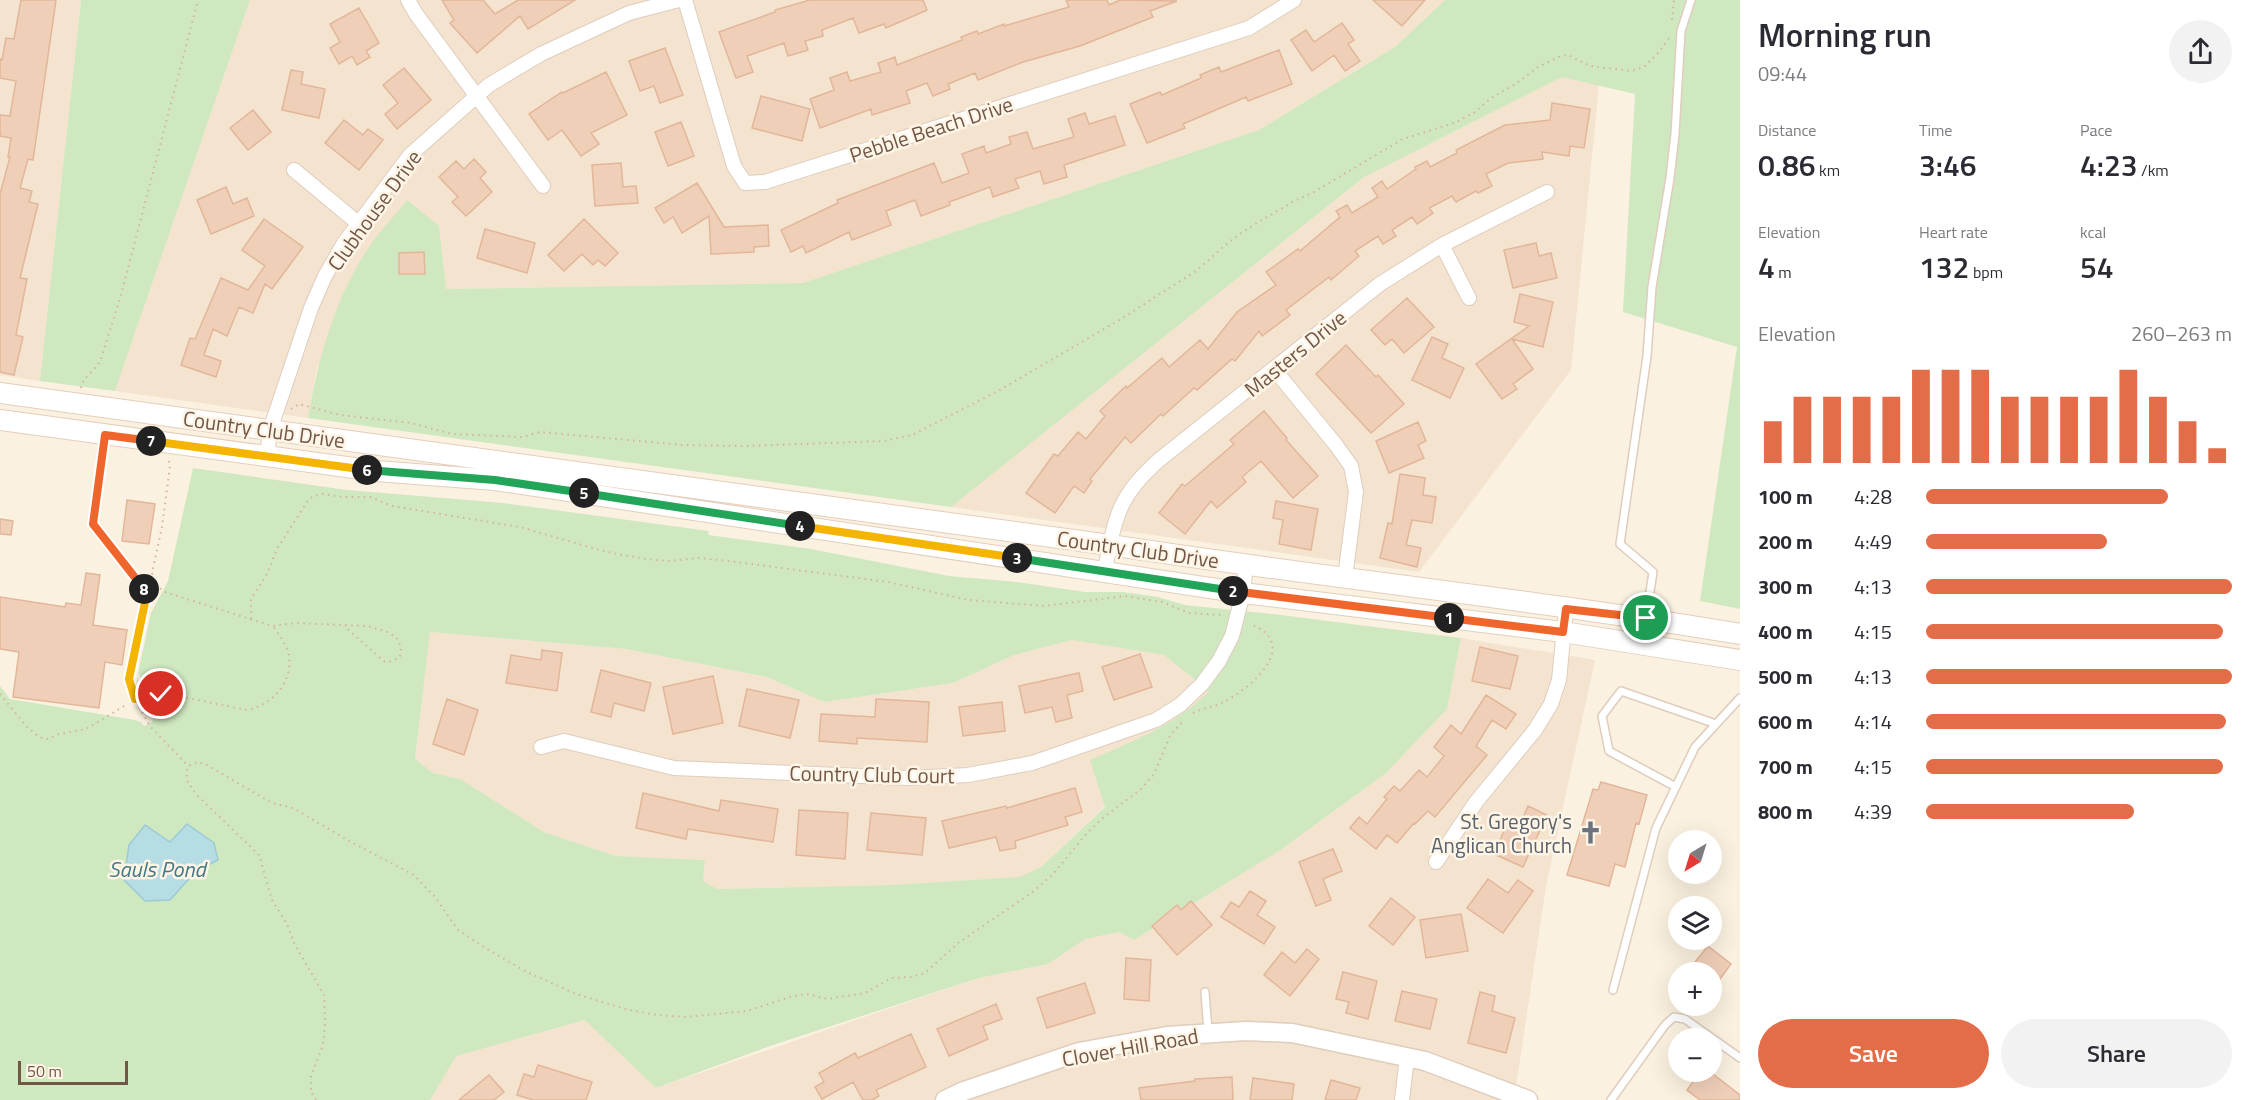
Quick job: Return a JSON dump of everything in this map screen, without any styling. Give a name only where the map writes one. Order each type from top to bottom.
[{"type":"main road","name":"Country Club Drive","points":[[0,393],[84,393],[272,424],[1246,565],[1646,618],[1740,634]]},
{"type":"main road","name":"Country Club Drive","points":[[0,420],[376,471],[495,480],[1105,570],[1243,593],[1563,632],[1740,660]]},
{"type":"street","points":[[408,0],[475,97],[543,186]]},
{"type":"street","name":"Clubhouse Drive","points":[[267,457],[272,424],[311,308],[335,260],[411,155],[489,85],[541,54],[629,13],[679,0]]},
{"type":"street","name":"Pebble Beach Drive","points":[[685,0],[734,166],[745,183],[765,182],[1249,28],[1294,0]]},
{"type":"street","points":[[294,170],[359,224]]},
{"type":"street","name":"Masters Drive","points":[[1105,570],[1119,509],[1140,476],[1380,284],[1442,245],[1547,192]]},
{"type":"street","points":[[1442,245],[1469,298]]},
{"type":"street","points":[[1274,369],[1351,466],[1356,492],[1345,578]]},
{"type":"street","name":"Country Club Court","points":[[541,747],[564,741],[674,768],[909,778],[968,775],[1032,763],[1156,720],[1180,705],[1202,684],[1219,661],[1232,636],[1243,593],[1246,565]]},
{"type":"street","points":[[1436,862],[1476,802],[1535,730],[1551,704],[1559,680],[1566,609]]},
{"type":"street","name":"Clover Hill Road","points":[[945,1100],[963,1091],[1079,1052],[1167,1036],[1246,1031],[1292,1034],[1425,1061],[1528,1100]]},
{"type":"street","points":[[1402,1100],[1407,1057]]},
{"type":"lane","points":[[1646,618],[1653,572],[1620,544],[1647,356],[1652,287],[1670,178],[1681,31],[1691,0]]},
{"type":"lane","points":[[105,435],[93,524],[147,593],[129,679],[135,699]]},
{"type":"lane","points":[[1676,787],[1609,751],[1602,716],[1621,691],[1716,724]]},
{"type":"lane","points":[[1613,990],[1656,828],[1695,747],[1740,698]]},
{"type":"lane","points":[[1205,992],[1208,1034]]},
{"type":"lane","points":[[1611,1100],[1665,1025],[1674,1017],[1685,1019],[1740,1058]]},
{"type":"path","points":[[84,393],[85,378],[98,365],[113,321],[198,0]]},
{"type":"path","points":[[1672,23],[1674,0]]},
{"type":"path","points":[[272,424],[300,404],[340,415],[411,423],[452,434],[523,436],[540,432],[683,445],[837,444],[884,441],[912,435],[998,391],[1121,319],[1196,271],[1247,229],[1402,139],[1457,122],[1475,112],[1491,98],[1514,85],[1538,67],[1568,55],[1590,66],[1631,71],[1644,67],[1672,33]]},
{"type":"path","points":[[168,460],[170,465],[164,517],[152,573],[155,585],[165,592],[273,626],[295,623],[367,626],[385,631],[396,638],[401,647],[400,656],[393,661],[385,662],[344,626]]},
{"type":"path","points":[[0,694],[26,726],[39,737],[48,739],[59,734],[86,729],[135,699],[161,694],[247,710],[258,708],[269,702],[284,682],[289,667],[289,654],[273,626]]},
{"type":"path","points":[[135,699],[150,726],[188,766]]},
{"type":"shaded area","points":[[0,0],[81,0],[40,381],[0,375]]},
{"type":"shaded area","points":[[250,0],[1445,0],[1395,47],[1259,130],[803,283],[446,289],[439,226],[317,367],[308,418],[115,391]]},
{"type":"shaded area","points":[[1562,77],[1599,85],[1571,370],[1419,572],[951,507],[1364,177]]},
{"type":"shaded area","points":[[430,632],[626,649],[767,677],[824,702],[953,683],[1014,655],[1072,640],[1164,655],[1209,691],[1192,708],[1156,731],[1105,806],[1041,867],[1020,877],[891,885],[717,889],[703,881],[705,860],[616,856],[544,832],[460,779],[433,773],[415,759]]},
{"type":"shaded area","points":[[1461,638],[1595,660],[1546,886],[1514,1100],[430,1100],[455,1056],[586,1020],[656,1088],[979,978],[1048,964],[1084,939],[1119,932],[1134,940],[1279,851],[1386,773],[1447,709]]},
{"type":"green space","points":[[81,0],[250,0],[115,391],[40,381]]},
{"type":"green space","points":[[1445,0],[1740,0],[1740,609],[1700,601],[1737,347],[1623,312],[1635,94],[1562,77],[1364,177],[951,507],[308,418],[317,373],[337,308],[357,266],[373,241],[407,200],[439,226],[446,289],[803,283],[1259,130],[1395,47]]},
{"type":"green space","points":[[193,468],[347,490],[503,503],[709,531],[708,535],[811,549],[949,576],[1017,582],[1085,592],[1123,592],[1158,597],[1185,605],[1461,638],[1447,709],[1386,773],[1279,851],[1134,940],[1119,932],[1085,939],[1048,964],[979,978],[773,1045],[656,1088],[585,1020],[456,1056],[430,1100],[0,1100],[0,686],[10,699],[135,720],[144,726],[152,722],[161,700],[148,688],[138,673],[151,613],[168,581]],"holes":[[[430,632],[626,649],[767,677],[824,702],[953,683],[1014,655],[1072,640],[1164,655],[1209,691],[1168,723],[1090,760],[1105,807],[1041,867],[1020,877],[891,885],[717,889],[703,881],[705,860],[616,856],[544,832],[460,779],[433,773],[415,759]]]},
{"type":"water","name":"Sauls Pond","points":[[187,824],[214,843],[218,860],[196,871],[170,900],[145,901],[124,880],[129,845],[145,825],[170,842]]},
{"type":"building","points":[[21,0],[56,0],[33,160],[28,159],[20,188],[32,191],[29,202],[38,204],[20,278],[27,279],[16,335],[23,337],[14,375],[0,372],[0,194],[10,157],[8,157],[11,138],[0,136],[0,115],[10,116],[16,81],[0,78],[0,59],[2,60],[6,38],[14,39]]},
{"type":"building","points":[[442,0],[483,0],[495,14],[518,0],[575,0],[528,29],[520,16],[477,53],[450,23],[454,20]]},
{"type":"building","points":[[810,0],[923,0],[927,10],[886,28],[884,24],[859,33],[853,18],[822,30],[823,36],[805,41],[808,50],[788,56],[784,43],[747,56],[753,72],[736,78],[719,32],[775,12],[775,10]]},
{"type":"building","points":[[1066,0],[1107,0],[1109,5],[1120,0],[1177,1],[1150,11],[1153,17],[1080,46],[1023,62],[978,80],[975,73],[948,84],[950,89],[933,96],[927,83],[906,91],[910,103],[872,115],[871,109],[820,128],[810,99],[834,90],[830,78],[847,72],[850,81],[881,72],[878,63],[895,57],[897,65],[962,40],[961,37],[977,31],[978,34],[1004,24],[1004,26],[1069,7]]},
{"type":"building","points":[[1373,0],[1425,0],[1402,26]]},
{"type":"building","points":[[359,8],[379,43],[366,51],[370,57],[357,65],[352,56],[339,64],[330,48],[340,42],[330,24]]},
{"type":"building","points":[[1342,23],[1354,40],[1348,44],[1360,61],[1345,71],[1334,55],[1312,71],[1291,40],[1306,30],[1314,42]]},
{"type":"building","points":[[665,48],[683,95],[660,103],[654,86],[640,91],[629,61]]},
{"type":"building","points":[[1279,50],[1292,84],[1248,101],[1246,97],[1183,124],[1185,128],[1147,143],[1130,104],[1160,92],[1162,95],[1201,78],[1200,75],[1219,67],[1221,72]]},
{"type":"building","points":[[404,68],[431,100],[397,129],[385,114],[398,103],[383,85]]},
{"type":"building","points":[[291,70],[303,72],[301,84],[325,89],[319,118],[282,110]]},
{"type":"building","points":[[606,72],[627,115],[591,133],[599,144],[581,156],[562,130],[548,140],[529,114],[562,92]]},
{"type":"building","points":[[761,96],[810,109],[802,141],[752,128]]},
{"type":"building","points":[[1552,103],[1590,109],[1584,148],[1570,146],[1569,156],[1542,152],[1543,159],[1508,163],[1486,174],[1492,186],[1478,193],[1476,191],[1456,202],[1452,196],[1429,208],[1433,213],[1417,224],[1412,217],[1392,230],[1396,236],[1383,244],[1378,236],[1355,251],[1359,256],[1331,280],[1329,277],[1286,310],[1290,315],[1262,336],[1259,331],[1235,361],[1232,359],[1197,390],[1194,388],[1163,416],[1161,414],[1131,443],[1125,437],[1090,479],[1092,481],[1084,493],[1074,486],[1055,513],[1026,493],[1054,454],[1058,456],[1078,432],[1086,439],[1105,416],[1100,411],[1126,386],[1127,388],[1162,358],[1169,367],[1200,340],[1208,349],[1237,312],[1276,285],[1266,272],[1298,249],[1300,251],[1340,217],[1336,211],[1347,205],[1352,213],[1378,197],[1372,188],[1382,181],[1387,189],[1416,169],[1415,167],[1427,161],[1430,167],[1457,153],[1456,150],[1505,125],[1550,120]]},
{"type":"building","points":[[253,110],[271,132],[248,150],[230,128]]},
{"type":"building","points":[[1085,113],[1089,124],[1115,116],[1125,145],[1064,165],[1067,177],[1044,184],[1040,171],[1015,179],[1019,188],[993,197],[990,187],[949,202],[950,205],[921,216],[915,200],[886,211],[891,225],[852,240],[849,232],[806,253],[803,246],[791,252],[781,230],[838,203],[837,200],[934,163],[942,183],[969,173],[962,154],[984,146],[986,153],[1011,144],[1009,137],[1027,132],[1033,149],[1074,137],[1068,119]]},
{"type":"building","points":[[344,120],[363,135],[368,129],[383,140],[359,170],[325,143]]},
{"type":"building","points":[[681,122],[694,156],[668,166],[655,132]]},
{"type":"building","points":[[474,159],[486,172],[480,178],[492,192],[466,216],[452,202],[458,197],[439,177],[456,161],[464,169]]},
{"type":"building","points":[[621,163],[623,187],[636,186],[638,203],[595,206],[592,165]]},
{"type":"building","points":[[697,183],[724,227],[768,225],[769,246],[754,247],[754,252],[711,254],[709,216],[682,233],[673,217],[664,223],[655,208]]},
{"type":"building","points":[[226,187],[233,204],[247,198],[254,216],[211,234],[197,200]]},
{"type":"building","points":[[264,219],[303,247],[272,289],[265,284],[253,313],[239,307],[227,336],[213,329],[204,355],[221,361],[216,377],[181,365],[190,338],[195,339],[221,278],[248,290],[265,266],[242,250]]},
{"type":"building","points":[[584,219],[618,253],[605,266],[598,260],[593,265],[582,254],[564,271],[548,255]]},
{"type":"building","points":[[485,229],[535,243],[527,273],[477,258]]},
{"type":"building","points":[[1536,243],[1539,256],[1551,253],[1557,278],[1513,288],[1504,250]]},
{"type":"building","points":[[424,252],[425,274],[399,274],[399,253]]},
{"type":"building","points":[[1520,294],[1553,302],[1543,347],[1512,339],[1533,369],[1513,384],[1517,389],[1502,399],[1476,364],[1529,326],[1514,322]]},
{"type":"building","points":[[1407,298],[1434,327],[1404,353],[1392,339],[1385,345],[1371,330]]},
{"type":"building","points":[[1432,337],[1448,344],[1442,358],[1464,368],[1450,398],[1412,380]]},
{"type":"building","points":[[1346,345],[1404,404],[1371,433],[1316,374]]},
{"type":"building","points":[[1264,411],[1318,476],[1293,498],[1261,461],[1242,477],[1246,482],[1217,508],[1211,501],[1185,534],[1159,513],[1182,484],[1185,486],[1234,444],[1230,440]]},
{"type":"building","points":[[1418,422],[1426,441],[1418,445],[1424,458],[1389,473],[1376,441]]},
{"type":"building","points":[[1400,474],[1425,478],[1423,495],[1436,497],[1432,523],[1412,520],[1406,545],[1421,548],[1417,567],[1380,558],[1388,523],[1392,524]]},
{"type":"building","points":[[127,500],[155,504],[149,544],[122,541]]},
{"type":"building","points":[[1276,501],[1318,509],[1311,550],[1279,544],[1283,520],[1273,518]]},
{"type":"building","points":[[0,519],[13,521],[11,535],[0,534]]},
{"type":"building","points":[[86,573],[100,575],[93,625],[127,630],[122,665],[105,662],[99,708],[13,697],[19,652],[0,649],[0,597],[65,607],[66,603],[81,605]]},
{"type":"building","points":[[1480,647],[1518,656],[1510,689],[1472,681]]},
{"type":"building","points":[[542,650],[562,653],[557,691],[506,683],[511,655],[541,660]]},
{"type":"building","points":[[1140,654],[1152,687],[1114,700],[1102,667]]},
{"type":"building","points":[[601,670],[651,683],[644,711],[614,703],[611,717],[591,712]]},
{"type":"building","points":[[1079,673],[1083,691],[1067,695],[1072,718],[1056,722],[1052,707],[1025,713],[1019,686]]},
{"type":"building","points":[[713,676],[723,723],[673,734],[663,687]]},
{"type":"building","points":[[747,689],[799,700],[790,738],[739,726]]},
{"type":"building","points":[[1486,695],[1516,714],[1506,729],[1492,720],[1476,746],[1487,755],[1435,817],[1428,811],[1397,843],[1387,835],[1376,849],[1350,828],[1359,817],[1367,824],[1387,799],[1384,797],[1394,786],[1400,791],[1419,770],[1427,777],[1444,756],[1434,747],[1451,725],[1461,734]]},
{"type":"building","points":[[447,699],[478,710],[464,755],[433,744]]},
{"type":"building","points":[[876,699],[929,702],[927,742],[857,738],[857,744],[819,741],[821,714],[875,717]]},
{"type":"building","points":[[1002,702],[1005,731],[963,736],[959,707]]},
{"type":"building","name":"St. Gregory's Anglican Church","points":[[1601,782],[1647,795],[1639,824],[1636,823],[1625,867],[1615,864],[1609,886],[1567,875],[1593,789],[1598,790]]},
{"type":"building","points":[[1075,788],[1082,812],[1065,817],[1068,825],[1015,841],[1016,848],[1000,851],[996,837],[949,848],[942,821],[1006,806],[1007,808]]},
{"type":"building","points":[[643,793],[719,811],[721,800],[778,809],[773,842],[688,829],[686,839],[636,828]]},
{"type":"building","points":[[1528,806],[1547,815],[1523,867],[1494,854],[1510,817],[1521,822]]},
{"type":"building","points":[[799,810],[848,813],[845,859],[796,855]]},
{"type":"building","points":[[871,813],[926,818],[922,855],[867,850]]},
{"type":"building","points":[[1333,849],[1342,871],[1323,879],[1331,900],[1316,906],[1299,862]]},
{"type":"building","points":[[1488,879],[1508,893],[1518,880],[1533,891],[1503,933],[1467,908]]},
{"type":"building","points":[[1250,891],[1266,901],[1257,915],[1275,927],[1264,944],[1221,917],[1231,902],[1239,907]]},
{"type":"building","points":[[1391,898],[1415,917],[1393,945],[1369,926]]},
{"type":"building","points":[[1191,901],[1212,925],[1177,955],[1152,926],[1177,905],[1181,910]]},
{"type":"building","points":[[1461,914],[1468,951],[1426,958],[1420,920]]},
{"type":"building","points":[[1307,949],[1319,959],[1290,996],[1264,975],[1282,952],[1295,963]]},
{"type":"building","points":[[1705,950],[1713,950],[1731,964],[1722,976],[1722,962],[1695,962]]},
{"type":"building","points":[[1126,958],[1151,960],[1149,1001],[1124,999]]},
{"type":"building","points":[[1343,972],[1377,981],[1368,1019],[1346,1013],[1349,1002],[1336,999]]},
{"type":"building","points":[[1085,983],[1095,1013],[1047,1028],[1037,998]]},
{"type":"building","points":[[1402,991],[1437,999],[1430,1029],[1395,1021]]},
{"type":"building","points":[[1480,992],[1495,996],[1492,1011],[1515,1018],[1506,1053],[1468,1043]]},
{"type":"building","points":[[996,1004],[1002,1019],[983,1026],[988,1039],[949,1056],[937,1029]]},
{"type":"building","points":[[911,1034],[926,1067],[876,1090],[879,1096],[872,1100],[863,1100],[853,1082],[822,1099],[815,1087],[824,1082],[819,1073],[855,1053],[858,1058]]},
{"type":"building","points":[[538,1065],[592,1082],[586,1100],[533,1100],[517,1095],[524,1074],[534,1077]]},
{"type":"building","points":[[489,1075],[504,1092],[494,1100],[459,1100]]},
{"type":"building","points":[[1232,1077],[1233,1100],[1141,1100],[1139,1088],[1195,1081],[1195,1079]]},
{"type":"building","points":[[1253,1078],[1294,1084],[1292,1100],[1250,1100]]},
{"type":"building","points":[[1331,1080],[1360,1088],[1356,1100],[1325,1100]]},
{"type":"building","points":[[1722,1081],[1740,1095],[1740,1100],[1700,1100],[1687,1090],[1693,1082]]},
{"type":"place","name":"St. Gregory's Anglican Church","points":[[1590,833]]},
{"type":"route","points":[[161,694],[135,699],[129,679],[147,593],[93,524],[105,435],[376,471],[495,480],[1334,605],[1563,632],[1566,609],[1646,618]]}]
